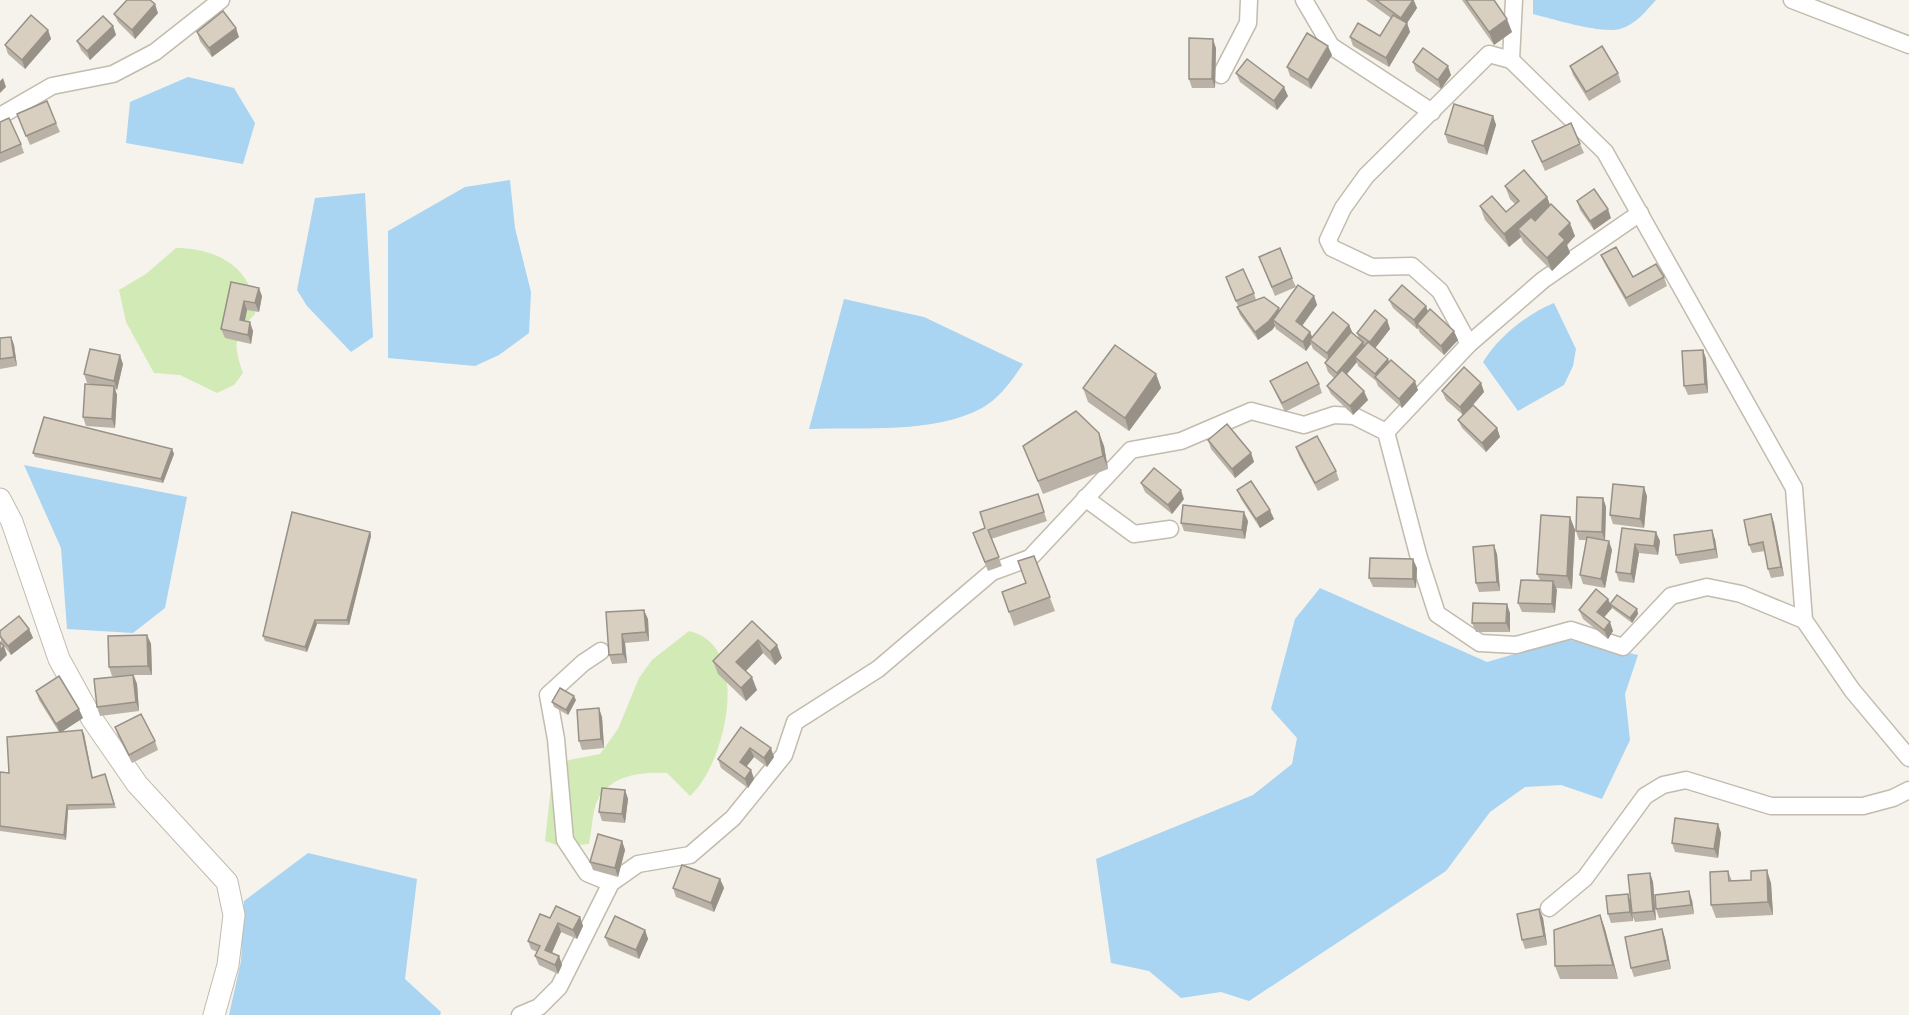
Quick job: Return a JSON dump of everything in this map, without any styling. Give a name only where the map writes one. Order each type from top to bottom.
[{"type":"street","points":[[0,116],[52,86],[113,74],[155,52],[221,0]]},
{"type":"street","points":[[1221,75],[1248,23],[1250,0]]},
{"type":"street","points":[[1304,0],[1331,46],[1432,112]]},
{"type":"street","points":[[1511,60],[1514,0]]},
{"type":"street","points":[[1792,0],[1909,45]]},
{"type":"street","points":[[1469,344],[1440,291],[1412,266],[1372,267],[1332,248],[1328,240],[1343,208],[1366,176],[1489,54],[1511,60],[1605,152],[1794,488],[1804,620],[1852,690],[1909,758]]},
{"type":"street","points":[[1386,432],[1469,344],[1543,280],[1640,213]]},
{"type":"street","points":[[520,1015],[539,1007],[559,987],[611,883],[638,864],[690,855],[732,818],[784,755],[795,722],[878,669],[992,572],[1030,558],[1131,450],[1181,441],[1251,411],[1304,425],[1334,415],[1354,417],[1386,432]]},
{"type":"street","points":[[1386,432],[1419,558],[1437,614],[1480,643],[1516,645],[1571,630],[1623,647],[1671,596],[1707,587],[1741,594],[1804,620]]},
{"type":"street","points":[[1085,498],[1134,534],[1170,529]]},
{"type":"street","points":[[0,500],[12,522],[60,659],[92,719],[137,784],[227,882],[234,915],[228,965],[214,1015]]},
{"type":"street","points":[[601,651],[583,663],[548,695],[556,739],[565,840],[587,873],[611,883]]},
{"type":"street","points":[[1549,908],[1585,878],[1645,796],[1663,785],[1686,780],[1771,806],[1863,806],[1893,798],[1909,790]]},
{"type":"green space","points":[[176,248],[206,252],[231,264],[241,273],[253,298],[255,314],[242,328],[237,341],[243,373],[234,385],[217,393],[180,375],[154,373],[126,322],[119,290],[146,274]]},
{"type":"green space","points":[[689,631],[709,641],[721,658],[727,681],[727,707],[722,733],[714,759],[703,780],[690,796],[667,773],[644,773],[622,778],[604,790],[598,800],[589,844],[562,847],[545,841],[552,778],[569,760],[600,754],[618,729],[639,678],[652,660]]},
{"type":"water","points":[[1533,0],[1656,0],[1631,24],[1612,30],[1577,25],[1533,14]]},
{"type":"water","points":[[188,77],[234,88],[255,123],[243,164],[126,143],[130,102]]},
{"type":"water","points":[[510,180],[515,228],[531,292],[529,333],[499,355],[475,366],[388,358],[388,231],[465,187]]},
{"type":"water","points":[[365,193],[373,337],[351,352],[307,306],[297,290],[315,198]]},
{"type":"water","points":[[844,299],[924,317],[1023,364],[994,399],[982,408],[963,416],[942,422],[898,428],[809,429]]},
{"type":"water","points":[[1554,303],[1576,349],[1573,366],[1564,385],[1518,411],[1483,362],[1514,327]]},
{"type":"water","points":[[24,465],[187,497],[165,608],[133,633],[67,629],[61,548]]},
{"type":"water","points":[[1320,588],[1487,662],[1566,639],[1638,655],[1625,694],[1630,740],[1602,799],[1561,785],[1525,787],[1490,812],[1446,871],[1249,1001],[1221,992],[1181,998],[1149,971],[1111,963],[1096,859],[1253,795],[1292,764],[1297,738],[1271,709],[1295,619]]},
{"type":"water","points":[[308,853],[417,879],[405,979],[441,1012],[440,1015],[229,1015],[241,961],[244,901]]},
{"type":"building","points":[[127,0],[150,0],[155,4],[132,30],[114,14]]},
{"type":"building","points":[[1376,0],[1413,0],[1401,18]]},
{"type":"building","points":[[1466,0],[1494,0],[1507,19],[1489,32]]},
{"type":"building","points":[[223,11],[236,28],[209,48],[197,32]]},
{"type":"building","points":[[31,15],[48,30],[22,60],[5,45]]},
{"type":"building","points":[[1393,15],[1407,23],[1386,58],[1350,37],[1358,23],[1380,36]]},
{"type":"building","points":[[103,16],[113,26],[87,51],[77,41]]},
{"type":"building","points":[[1307,33],[1328,46],[1308,80],[1287,67]]},
{"type":"building","points":[[1189,38],[1213,39],[1212,79],[1189,79]]},
{"type":"building","points":[[1602,46],[1618,73],[1586,92],[1570,66]]},
{"type":"building","points":[[1423,48],[1448,66],[1438,80],[1413,62]]},
{"type":"building","points":[[1247,59],[1284,87],[1274,101],[1236,73]]},
{"type":"building","points":[[47,101],[56,123],[26,136],[17,114]]},
{"type":"building","points":[[1454,104],[1493,116],[1484,146],[1445,134]]},
{"type":"building","points":[[9,118],[21,144],[0,153],[0,122]]},
{"type":"building","points":[[1571,123],[1580,144],[1542,162],[1532,141]]},
{"type":"building","points":[[1524,170],[1547,197],[1504,234],[1480,206],[1492,196],[1506,212],[1519,201],[1505,186]]},
{"type":"building","points":[[1594,189],[1608,209],[1590,221],[1577,201]]},
{"type":"building","points":[[1551,204],[1570,223],[1559,234],[1565,240],[1547,258],[1518,229],[1531,217],[1535,221]]},
{"type":"building","points":[[1616,247],[1633,277],[1656,264],[1664,277],[1626,298],[1601,255]]},
{"type":"building","points":[[1280,248],[1292,278],[1272,287],[1259,257]]},
{"type":"building","points":[[1243,269],[1254,293],[1236,301],[1226,277]]},
{"type":"building","points":[[231,282],[259,288],[255,303],[244,301],[240,320],[250,322],[248,335],[221,329]]},
{"type":"building","points":[[1298,285],[1314,296],[1296,321],[1310,332],[1303,342],[1273,320]]},
{"type":"building","points":[[1402,285],[1426,306],[1414,320],[1389,300]]},
{"type":"building","points":[[1264,297],[1279,308],[1269,321],[1255,332],[1237,307]]},
{"type":"building","points":[[1430,309],[1454,331],[1441,346],[1417,324]]},
{"type":"building","points":[[1375,310],[1387,320],[1370,342],[1357,333]]},
{"type":"building","points":[[1333,312],[1349,325],[1327,353],[1310,340]]},
{"type":"building","points":[[1351,332],[1363,342],[1337,373],[1325,363]]},
{"type":"building","points":[[11,337],[14,357],[0,359],[0,338]]},
{"type":"building","points":[[1368,342],[1388,359],[1375,374],[1355,357]]},
{"type":"building","points":[[1115,345],[1156,374],[1125,418],[1083,388]]},
{"type":"building","points":[[90,349],[120,355],[114,381],[84,374]]},
{"type":"building","points":[[1703,350],[1705,384],[1684,386],[1682,351]]},
{"type":"building","points":[[1391,360],[1415,381],[1399,399],[1375,377]]},
{"type":"building","points":[[1307,362],[1319,384],[1282,403],[1270,381]]},
{"type":"building","points":[[1464,367],[1481,383],[1460,407],[1442,391]]},
{"type":"building","points":[[1342,370],[1364,391],[1350,406],[1327,386]]},
{"type":"building","points":[[85,384],[114,386],[112,419],[83,417]]},
{"type":"building","points":[[1473,405],[1497,428],[1482,443],[1458,420]]},
{"type":"building","points":[[1076,411],[1099,433],[1103,456],[1038,481],[1023,446]]},
{"type":"building","points":[[44,417],[172,449],[161,479],[33,453]]},
{"type":"building","points":[[1227,424],[1251,453],[1232,469],[1208,440]]},
{"type":"building","points":[[1317,436],[1336,471],[1315,483],[1296,447]]},
{"type":"building","points":[[1154,468],[1181,490],[1168,505],[1141,483]]},
{"type":"building","points":[[1251,481],[1270,510],[1256,519],[1237,490]]},
{"type":"building","points":[[1613,484],[1644,487],[1640,519],[1610,515]]},
{"type":"building","points":[[1038,494],[1044,512],[988,530],[999,557],[985,562],[973,533],[985,528],[980,512]]},
{"type":"building","points":[[1577,497],[1603,498],[1602,532],[1576,531]]},
{"type":"building","points":[[1183,505],[1244,512],[1242,530],[1181,523]]},
{"type":"building","points":[[292,512],[370,532],[347,620],[315,620],[305,647],[263,636]]},
{"type":"building","points":[[1771,514],[1781,567],[1768,569],[1763,542],[1749,545],[1744,520]]},
{"type":"building","points":[[1541,515],[1570,517],[1567,576],[1537,574]]},
{"type":"building","points":[[1622,528],[1656,532],[1654,546],[1635,544],[1631,574],[1616,572]]},
{"type":"building","points":[[1712,530],[1715,549],[1676,555],[1674,535]]},
{"type":"building","points":[[1587,537],[1609,541],[1601,579],[1580,575]]},
{"type":"building","points":[[1494,545],[1497,582],[1476,583],[1473,547]]},
{"type":"building","points":[[1034,556],[1050,597],[1009,612],[1002,592],[1026,583],[1018,561]]},
{"type":"building","points":[[1370,558],[1413,559],[1413,579],[1369,578]]},
{"type":"building","points":[[1521,580],[1553,581],[1552,604],[1518,603]]},
{"type":"building","points":[[1596,589],[1608,599],[1597,612],[1610,622],[1604,630],[1579,610]]},
{"type":"building","points":[[1617,595],[1637,609],[1630,618],[1610,604]]},
{"type":"building","points":[[1473,603],[1507,604],[1506,623],[1472,623]]},
{"type":"building","points":[[644,610],[646,632],[622,634],[623,654],[609,655],[606,612]]},
{"type":"building","points":[[19,616],[29,629],[8,646],[0,636],[0,631]]},
{"type":"building","points":[[752,621],[777,645],[770,652],[758,640],[736,662],[752,677],[741,688],[713,661]]},
{"type":"building","points":[[147,635],[148,666],[109,667],[108,636]]},
{"type":"building","points":[[133,675],[136,702],[97,707],[94,679]]},
{"type":"building","points":[[59,676],[79,709],[56,724],[36,691]]},
{"type":"building","points":[[560,688],[574,696],[566,710],[552,702]]},
{"type":"building","points":[[599,708],[601,739],[579,741],[577,710]]},
{"type":"building","points":[[141,714],[155,741],[129,755],[115,727]]},
{"type":"building","points":[[741,727],[771,748],[764,758],[750,748],[740,762],[751,770],[745,779],[718,759]]},
{"type":"building","points":[[82,730],[92,778],[105,774],[114,804],[67,805],[64,835],[0,826],[0,772],[9,773],[7,737]]},
{"type":"building","points":[[602,788],[625,790],[622,814],[599,812]]},
{"type":"building","points":[[1675,818],[1718,824],[1714,849],[1672,843]]},
{"type":"building","points":[[598,834],[622,841],[615,868],[590,862]]},
{"type":"building","points":[[682,865],[720,879],[711,903],[673,888]]},
{"type":"building","points":[[1767,870],[1768,902],[1711,905],[1710,872],[1728,871],[1729,881],[1751,880],[1751,871]]},
{"type":"building","points":[[1650,873],[1653,911],[1632,913],[1628,875]]},
{"type":"building","points":[[1689,891],[1691,905],[1656,909],[1655,895]]},
{"type":"building","points":[[1628,894],[1630,912],[1608,914],[1606,896]]},
{"type":"building","points":[[556,906],[580,917],[573,930],[558,923],[545,950],[559,956],[555,965],[535,956],[540,946],[528,941],[540,914],[550,918]]},
{"type":"building","points":[[1539,909],[1544,936],[1522,940],[1517,914]]},
{"type":"building","points":[[1600,915],[1613,965],[1555,966],[1554,930]]},
{"type":"building","points":[[615,916],[645,930],[636,950],[605,937]]},
{"type":"building","points":[[1662,929],[1668,960],[1631,968],[1625,937]]}]
